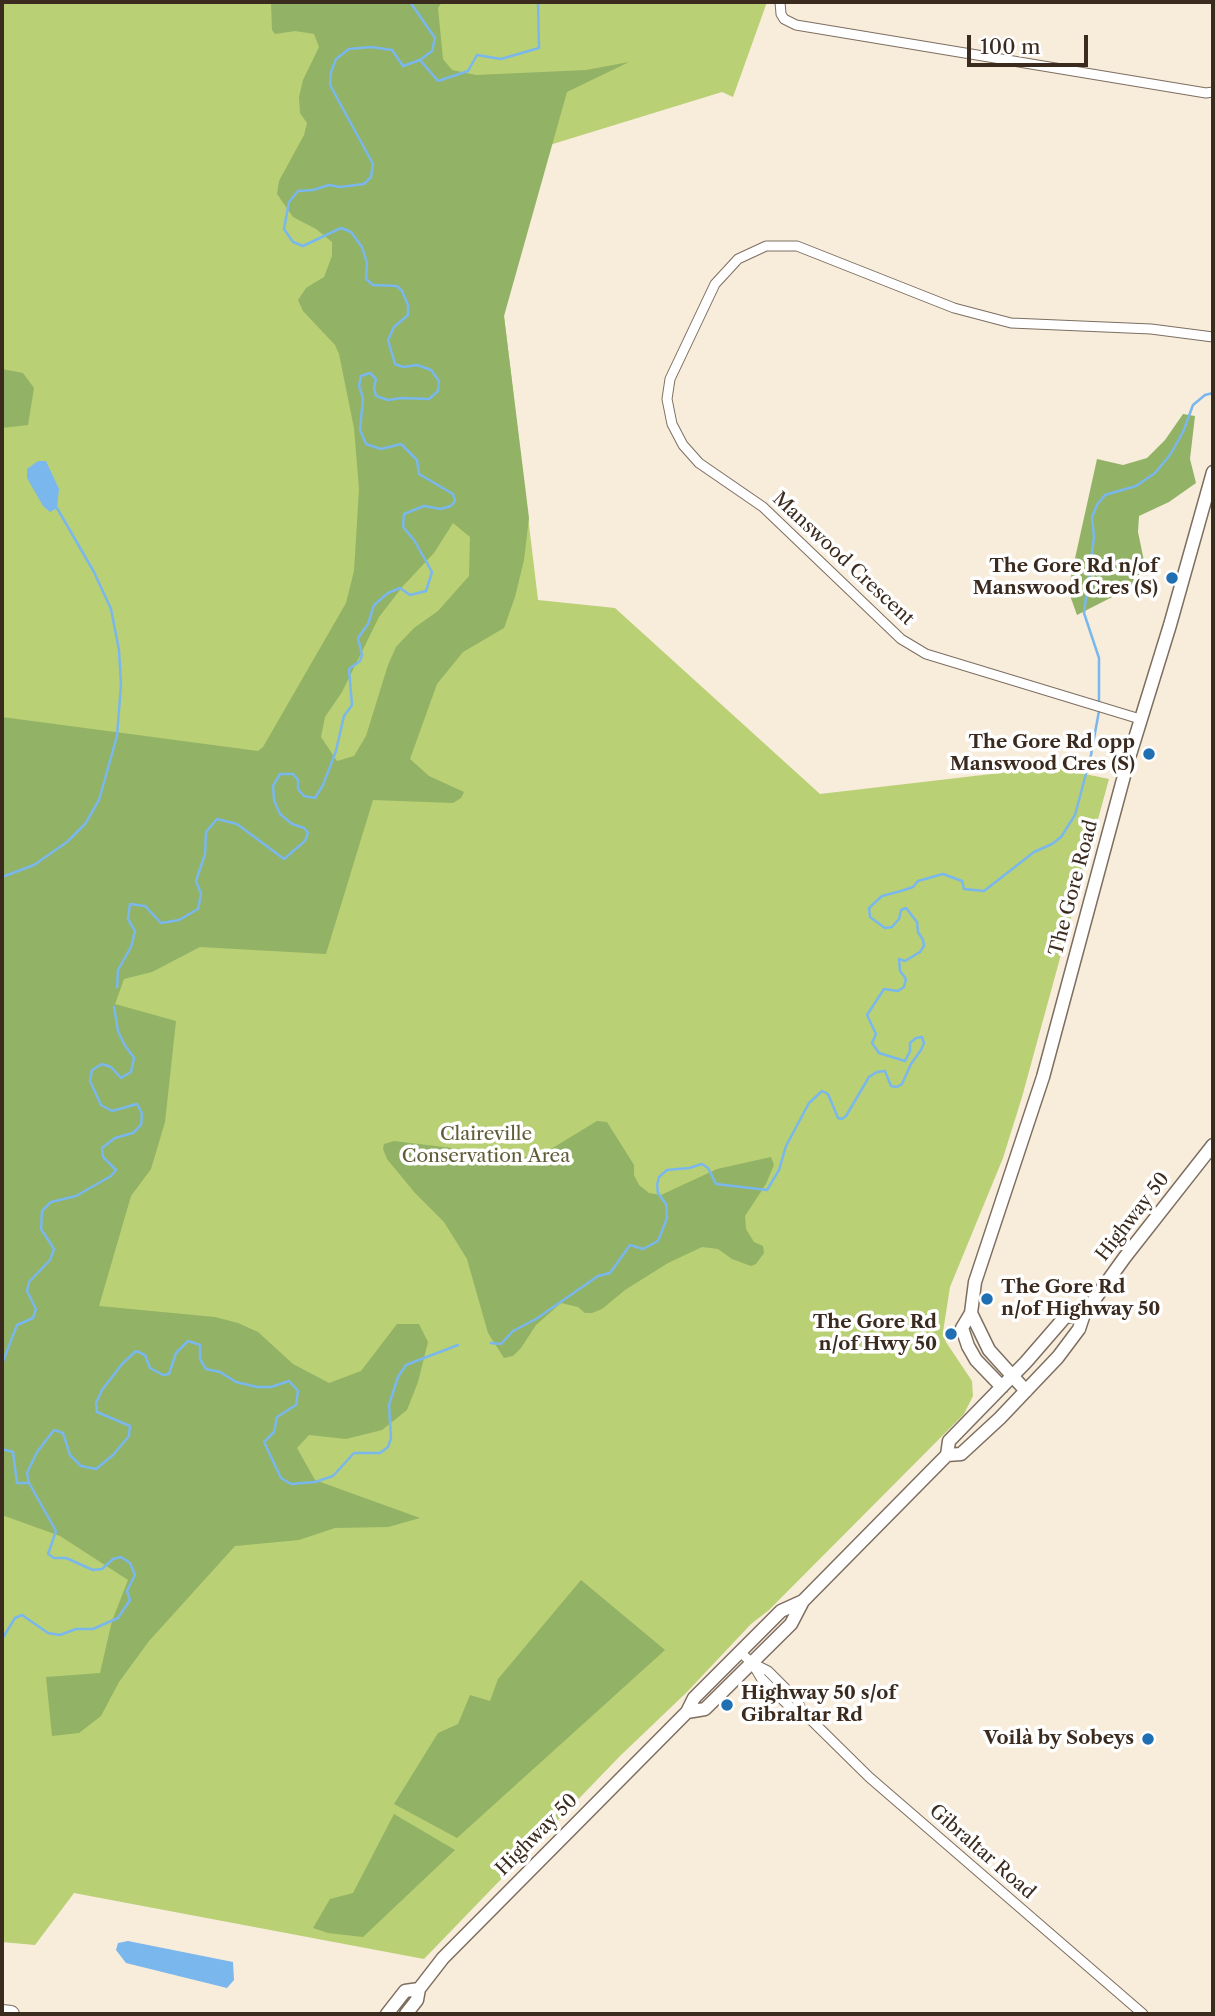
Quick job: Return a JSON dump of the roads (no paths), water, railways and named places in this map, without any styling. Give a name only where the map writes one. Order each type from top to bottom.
[{"type":"highway","points":[[2,2013],[11,2014]]},
{"type":"main road","name":"The Gore Road","points":[[1002,1387],[981,1367],[968,1346],[962,1328],[971,1314],[975,1282],[1043,1077],[1140,719],[1170,625],[1213,472]]},
{"type":"main road","name":"Highway 50","points":[[947,1455],[961,1454],[1027,1391],[1074,1336],[1084,1314],[1125,1257],[1213,1145]]},
{"type":"main road","points":[[971,1314],[989,1350],[1027,1391]]},
{"type":"main road","name":"Highway 50","points":[[687,1712],[705,1709],[791,1624],[803,1601],[947,1455],[949,1441],[1013,1376],[1065,1317],[1084,1314]]},
{"type":"main road","name":"Highway 50","points":[[406,2014],[417,2000],[419,1989],[443,1958],[687,1712],[694,1699],[740,1652],[782,1611],[803,1601]]},
{"type":"main road","name":"Highway 50","points":[[387,2014],[405,1991],[419,1989]]},
{"type":"street","points":[[780,2],[780,14],[796,25],[1213,92]]},
{"type":"street","name":"Manswood Crescent","points":[[1140,719],[926,654],[901,639],[802,541],[763,507],[699,463],[683,445],[672,424],[667,399],[670,379],[715,284],[738,259],[766,246],[797,246],[954,308],[1011,323],[1151,329],[1213,337]]},
{"type":"street","name":"Gibraltar Road","points":[[740,1652],[752,1663],[768,1671],[797,1700],[802,1712],[869,1777],[1143,2014]]},
{"type":"water","points":[[38,461],[46,461],[59,489],[57,508],[50,512],[43,506],[27,478],[27,469]]},
{"type":"water","points":[[128,1941],[233,1962],[234,1980],[227,1988],[126,1963],[116,1950],[118,1943]]},
{"type":"waterway","points":[[117,987],[118,970],[131,947],[135,931],[128,919],[130,904],[145,906],[161,923],[179,920],[198,909],[201,894],[196,881],[205,854],[206,832],[217,819],[237,824],[284,859],[305,841],[308,833],[304,828],[292,824],[280,814],[274,800],[273,786],[280,774],[293,774],[298,780],[298,789],[304,796],[315,798],[336,751],[344,716],[352,705],[349,669],[360,661],[362,655],[358,638],[368,624],[374,605],[388,593],[400,588],[410,595],[426,591],[432,572],[414,540],[403,527],[404,514],[424,506],[441,509],[451,506],[455,501],[453,494],[419,474],[417,460],[401,444],[381,449],[366,444],[360,430],[363,398],[359,386],[361,376],[370,373],[376,379],[376,396],[388,400],[429,399],[438,391],[439,381],[431,370],[417,365],[403,367],[395,364],[388,340],[394,327],[408,315],[408,305],[402,291],[397,286],[373,285],[366,279],[367,263],[362,247],[351,232],[341,228],[303,246],[293,242],[284,229],[289,202],[298,191],[329,185],[340,187],[364,184],[371,177],[373,164],[330,85],[331,72],[336,59],[349,49],[371,47],[392,50],[403,66],[420,60],[432,51],[435,38],[410,2]]},
{"type":"waterway","points":[[420,60],[438,81],[468,71],[477,55],[501,59],[539,48],[538,2]]},
{"type":"waterway","points":[[1099,704],[1099,658],[1084,613],[1094,537],[1092,517],[1105,495],[1136,486],[1155,473],[1170,455],[1183,432],[1193,405],[1205,395],[1213,393]]},
{"type":"waterway","points":[[2,877],[34,865],[67,842],[85,824],[99,800],[117,736],[121,685],[119,650],[111,609],[94,572],[57,508]]},
{"type":"waterway","points":[[491,1343],[501,1344],[513,1331],[536,1319],[598,1276],[610,1273],[630,1245],[643,1249],[658,1241],[667,1218],[666,1204],[658,1193],[657,1185],[659,1177],[667,1170],[702,1164],[708,1168],[716,1184],[767,1190],[779,1170],[786,1146],[809,1103],[822,1091],[828,1094],[838,1118],[842,1119],[869,1077],[877,1072],[885,1071],[891,1086],[902,1084],[924,1043],[922,1037],[910,1043],[910,1051],[905,1061],[879,1053],[872,1043],[876,1034],[867,1015],[884,989],[898,991],[904,987],[906,979],[900,971],[899,959],[905,961],[920,952],[924,946],[923,940],[918,932],[917,922],[906,908],[901,910],[899,919],[892,927],[885,928],[870,917],[869,908],[882,896],[943,874],[962,881],[964,889],[984,891],[1034,852],[1061,837],[1075,815],[1099,711]]},
{"type":"waterway","points":[[2,1364],[17,1325],[33,1318],[36,1309],[27,1291],[29,1282],[50,1260],[54,1249],[41,1229],[42,1211],[51,1202],[76,1196],[111,1176],[116,1170],[103,1157],[102,1148],[115,1138],[133,1133],[141,1125],[142,1113],[137,1104],[112,1111],[101,1105],[90,1081],[92,1070],[102,1064],[111,1067],[121,1078],[131,1072],[134,1058],[118,1031],[114,1007]]},
{"type":"waterway","points":[[2,1639],[15,1618],[22,1615],[48,1633],[60,1635],[76,1629],[93,1629],[118,1618],[130,1600],[127,1591],[135,1575],[130,1563],[121,1557],[113,1559],[102,1569],[93,1570],[66,1558],[54,1558],[48,1554],[56,1531],[29,1483],[27,1473],[37,1452],[54,1430],[63,1433],[70,1455],[81,1466],[96,1469],[113,1455],[129,1436],[130,1426],[97,1412],[96,1403],[102,1390],[136,1351],[145,1355],[150,1368],[163,1375],[169,1374],[176,1353],[188,1341],[200,1345],[200,1359],[206,1369],[220,1372],[236,1382],[271,1387],[289,1381],[298,1391],[296,1405],[277,1417],[274,1432],[264,1442],[281,1478],[291,1484],[315,1482],[333,1476],[354,1453],[380,1453],[388,1447],[391,1438],[389,1405],[398,1377],[406,1365],[458,1345]]},
{"type":"waterway","points":[[2,1449],[13,1452],[17,1483],[29,1483]]},
{"type":"place","name":"The Gore Rd n/of Manswood Cres (S)","points":[[1172,578]]},
{"type":"place","name":"The Gore Rd opp Manswood Cres (S)","points":[[1149,754]]},
{"type":"place","name":"The Gore Rd n/of Highway 50","points":[[987,1299]]},
{"type":"place","name":"The Gore Rd n/of Hwy 50","points":[[951,1334]]},
{"type":"place","name":"Highway 50 s/of Gibraltar Rd","points":[[727,1705]]},
{"type":"place","name":"Voilà by Sobeys","points":[[1148,1739]]},
{"type":"park label","name":"Claireville Conservation Area","points":[[486,1146]]}]
